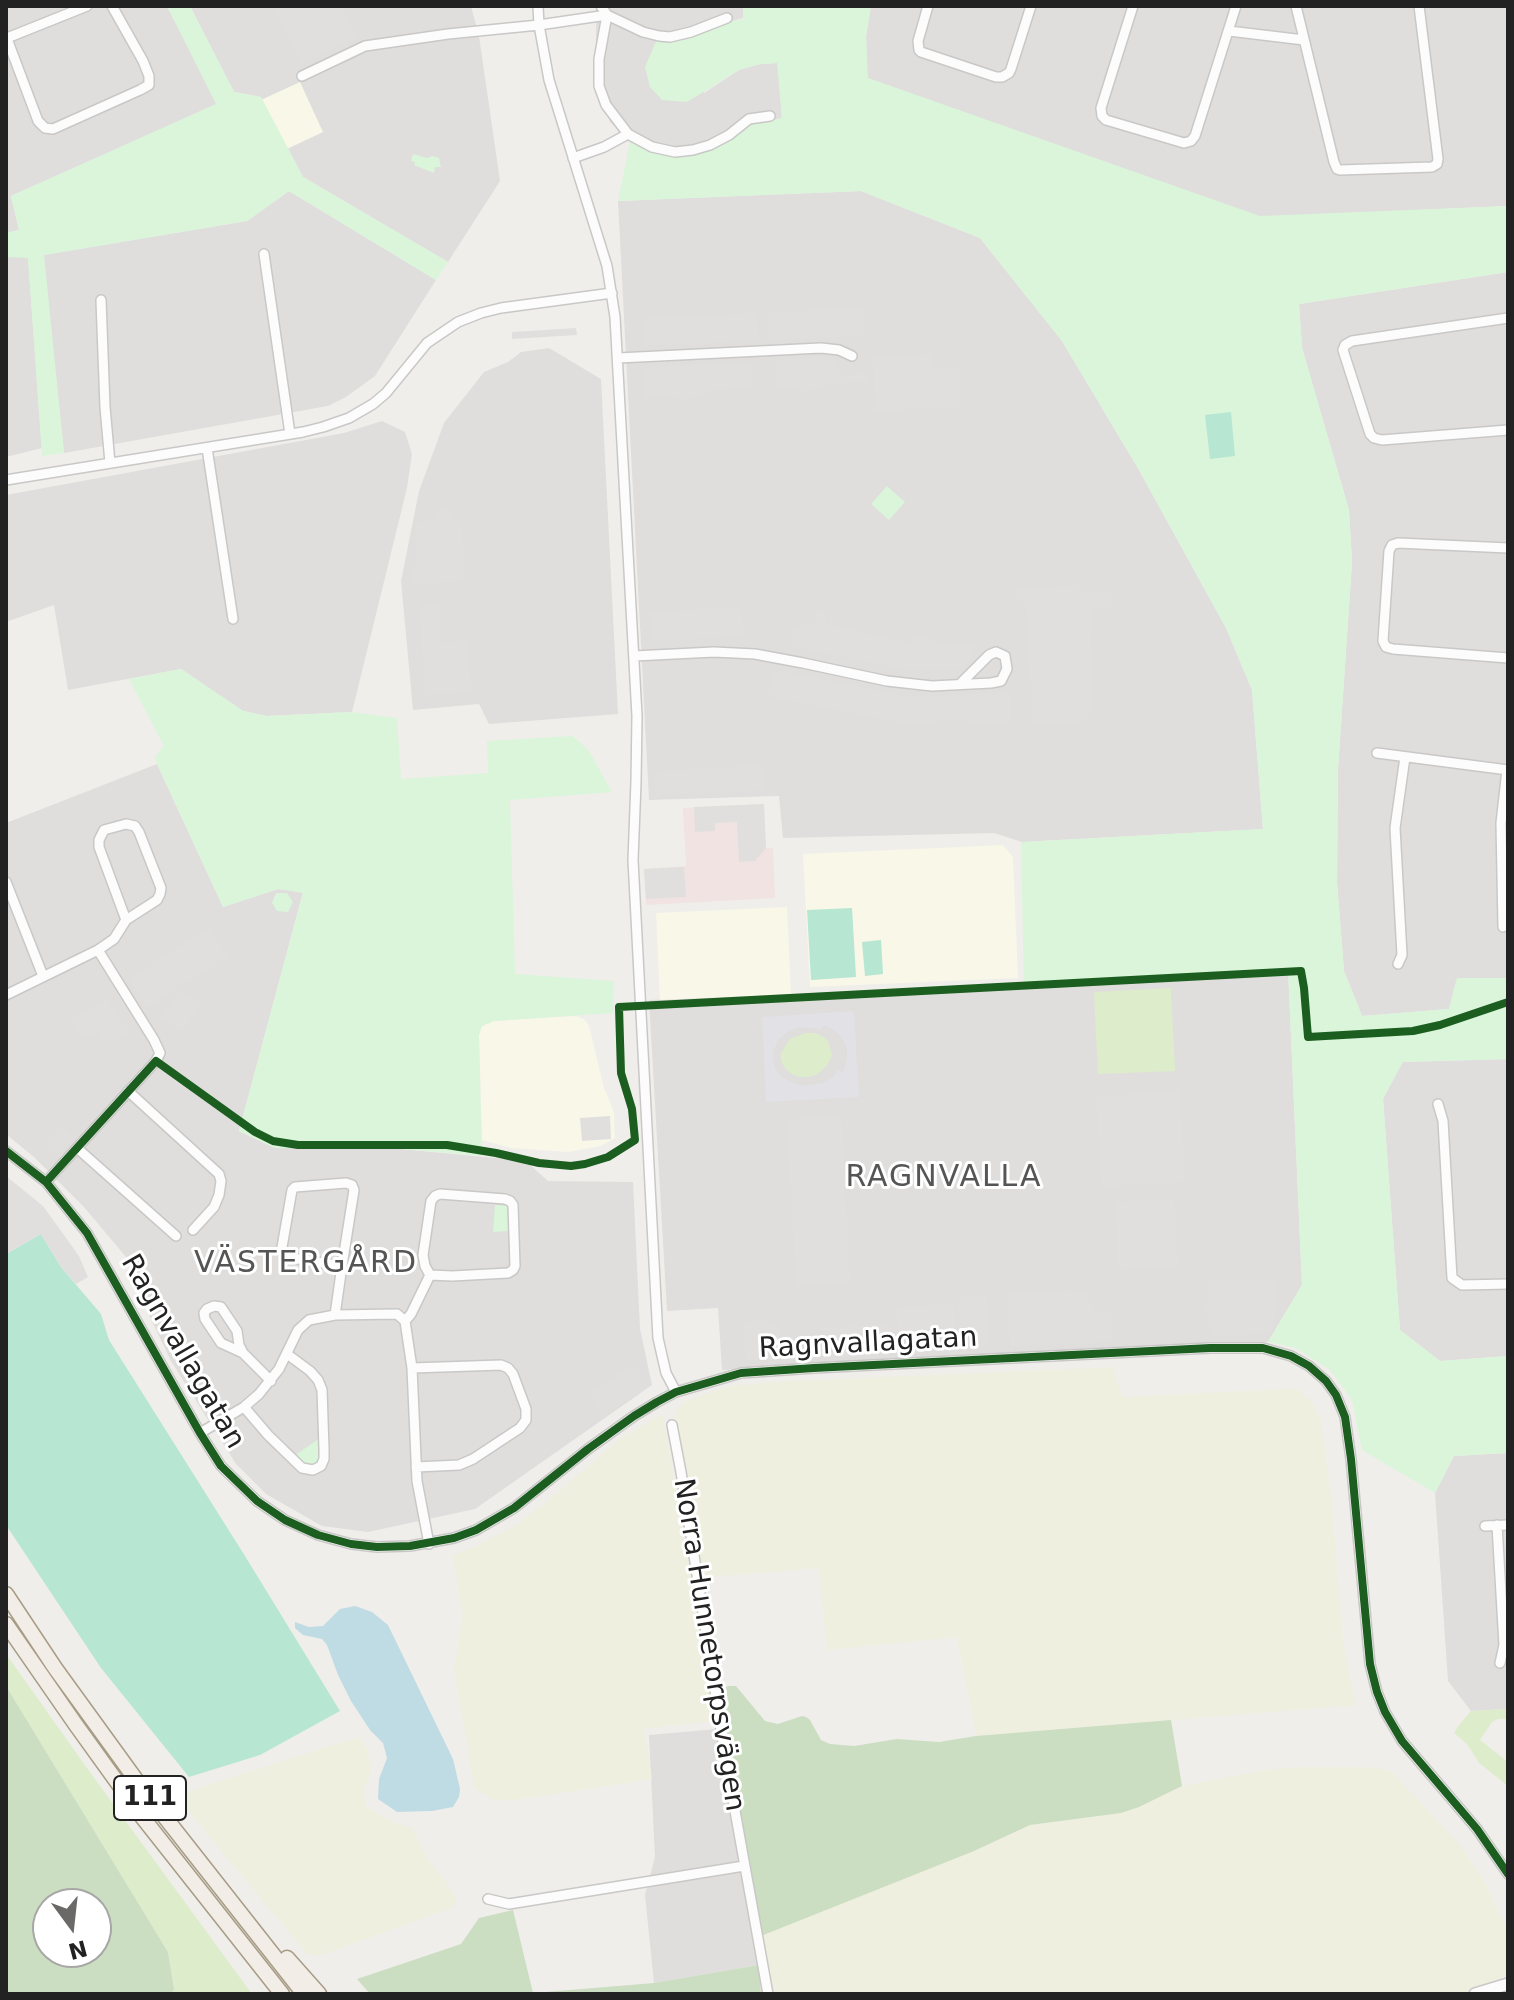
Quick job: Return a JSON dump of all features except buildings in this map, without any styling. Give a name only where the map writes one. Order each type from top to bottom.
[{"type":"main road","name":"111","points":[[6,1594],[142,1788],[304,1994]]},
{"type":"main road","name":"111","points":[[6,1624],[143,1818],[282,1994]]},
{"type":"main road","points":[[215,1881],[319,1994]]},
{"type":"main road","points":[[256,1963],[275,1994]]},
{"type":"street","points":[[87,6],[6,37],[38,121],[45,128],[53,129],[149,85],[143,61],[112,6]]},
{"type":"street","points":[[538,6],[549,80],[597,230],[607,266],[615,317],[637,729],[633,860],[658,1338],[662,1364],[676,1392]]},
{"type":"street","points":[[928,6],[918,41],[919,50],[996,77],[1005,75],[1011,69],[1031,6]]},
{"type":"street","points":[[1133,6],[1101,114],[1106,120],[1179,142],[1191,141],[1195,136],[1236,6]]},
{"type":"street","points":[[1296,6],[1337,169],[1340,170],[1432,167],[1437,164],[1419,6]]},
{"type":"street","points":[[604,10],[599,86],[606,105],[628,134],[652,147],[675,152],[693,150],[729,135],[749,119],[770,116]]},
{"type":"street","points":[[302,76],[365,46],[539,25],[604,10],[643,32],[670,37],[727,18]]},
{"type":"street","points":[[1229,31],[1304,40]]},
{"type":"street","points":[[573,158],[628,134]]},
{"type":"street","points":[[264,254],[290,434]]},
{"type":"street","points":[[6,480],[323,427],[364,410],[386,393],[427,343],[446,328],[469,317],[501,308],[612,293]]},
{"type":"street","points":[[101,300],[110,463]]},
{"type":"street","points":[[1508,318],[1352,341],[1345,345],[1343,353],[1374,438],[1382,440],[1508,430]]},
{"type":"street","points":[[618,358],[821,348],[839,350],[852,356]]},
{"type":"street","points":[[207,448],[233,619]]},
{"type":"street","points":[[1508,548],[1392,545],[1389,551],[1383,641],[1386,647],[1393,649],[1508,658]]},
{"type":"street","points":[[634,656],[714,652],[755,654],[901,684],[932,686],[1001,681],[1007,669],[1005,656],[996,652],[989,655],[961,683]]},
{"type":"street","points":[[1377,753],[1507,770],[1501,823],[1503,927]]},
{"type":"street","points":[[1398,964],[1402,955],[1395,828],[1405,757]]},
{"type":"street","points":[[6,995],[98,950],[114,939],[126,920],[157,900],[161,888],[139,832],[135,826],[126,824],[104,830],[99,840],[126,920]]},
{"type":"street","points":[[6,882],[43,976]]},
{"type":"street","points":[[46,1182],[160,1053],[98,950]]},
{"type":"street","points":[[128,1091],[219,1174],[219,1195],[214,1207],[193,1230]]},
{"type":"street","points":[[1438,1104],[1443,1121],[1451,1274],[1454,1281],[1467,1286],[1508,1284]]},
{"type":"street","points":[[77,1148],[176,1236]]},
{"type":"street","name":"Ragnvallagatan","points":[[6,1151],[46,1182],[87,1233],[221,1466],[270,1511],[301,1528],[351,1544],[391,1547],[429,1544],[476,1530],[526,1499],[634,1416],[676,1392],[723,1377],[759,1371],[1210,1348],[1263,1348],[1304,1362],[1332,1389],[1345,1417],[1370,1664],[1377,1692],[1402,1741],[1477,1829],[1508,1874]]},
{"type":"street","points":[[335,1315],[354,1190],[352,1185],[346,1183],[295,1187],[292,1190],[283,1252],[286,1257],[342,1266]]},
{"type":"street","points":[[435,1196],[510,1201],[513,1205],[513,1270],[508,1273],[430,1275],[423,1255],[431,1201],[435,1196]]},
{"type":"street","points":[[405,1321],[430,1275]]},
{"type":"street","points":[[243,1353],[221,1343],[205,1319],[207,1309],[221,1307],[237,1331],[243,1353],[271,1381]]},
{"type":"street","points":[[200,1433],[244,1407],[271,1381],[305,1322],[335,1315],[393,1313],[400,1316],[405,1321],[412,1368],[416,1467],[429,1544]]},
{"type":"street","points":[[244,1407],[302,1468],[313,1470],[321,1466],[324,1459],[322,1390],[310,1371],[287,1354]]},
{"type":"street","points":[[412,1368],[501,1365],[513,1374],[526,1409],[526,1420],[520,1428],[473,1459],[459,1465],[416,1467]]},
{"type":"street","name":"Norra Hunnetorpsvägen","points":[[672,1425],[768,1994]]},
{"type":"street","points":[[1485,1526],[1503,1525],[1504,1645],[1500,1663]]},
{"type":"street","points":[[488,1899],[509,1904],[744,1866]]},
{"type":"street","points":[[1475,1994],[1508,1984]]},
{"type":"shaded area","points":[[6,6],[167,6],[217,104],[11,196],[19,230],[6,233]]},
{"type":"shaded area","points":[[190,6],[471,6],[479,36],[500,181],[448,262],[303,177],[261,97],[234,92]]},
{"type":"shaded area","points":[[273,6],[343,6],[358,37],[301,64]]},
{"type":"shaded area","points":[[596,6],[743,6],[743,18],[711,27],[704,93],[739,70],[778,63],[782,119],[753,124],[707,150],[681,156],[653,152],[630,141],[610,122],[596,87]]},
{"type":"shaded area","points":[[871,6],[1508,6],[1508,206],[1260,217],[867,78],[866,36]]},
{"type":"shaded area","points":[[300,82],[323,132],[285,150],[261,100]]},
{"type":"shaded area","points":[[289,191],[436,280],[375,376],[328,406],[64,453],[43,255],[247,221]]},
{"type":"shaded area","points":[[861,191],[980,238],[1062,341],[1139,470],[1226,628],[1252,690],[1263,829],[1022,842],[994,833],[783,838],[779,796],[649,800],[618,201]]},
{"type":"shaded area","points":[[6,257],[28,257],[42,448],[6,457]]},
{"type":"shaded area","points":[[1508,272],[1508,978],[1457,979],[1449,1009],[1362,1016],[1344,971],[1337,883],[1338,769],[1352,562],[1349,510],[1302,348],[1299,304]]},
{"type":"shaded area","points":[[864,308],[865,336],[769,340],[768,312]]},
{"type":"shaded area","points":[[757,313],[759,340],[644,346],[643,319]]},
{"type":"shaded area","points":[[576,328],[577,335],[512,339],[512,332]]},
{"type":"shaded area","points":[[549,348],[601,379],[618,714],[489,724],[479,704],[413,710],[401,581],[419,491],[444,423],[484,372],[508,362],[521,352]]},
{"type":"shaded area","points":[[932,354],[933,368],[960,367],[961,407],[875,411],[873,357]]},
{"type":"shaded area","points":[[830,357],[843,375],[866,374],[867,382],[826,384],[816,390],[801,391],[792,386],[776,387],[775,360]]},
{"type":"shaded area","points":[[751,362],[752,388],[707,391],[699,398],[645,398],[644,368]]},
{"type":"shaded area","points":[[382,421],[405,432],[412,454],[407,488],[352,712],[267,716],[243,711],[181,669],[68,690],[54,605],[6,622],[6,495],[344,433]]},
{"type":"shaded area","points":[[451,508],[452,519],[461,519],[465,581],[412,585],[411,566],[418,565],[415,522],[437,520],[436,509]]},
{"type":"shaded area","points":[[1081,585],[1081,592],[1111,591],[1112,608],[1091,610],[1093,703],[1084,723],[1033,723],[1026,605],[1015,596],[1014,588]]},
{"type":"shaded area","points":[[438,604],[441,642],[468,641],[471,693],[425,695],[420,605]]},
{"type":"shaded area","points":[[740,607],[744,636],[652,641],[651,612]]},
{"type":"shaded area","points":[[816,610],[824,610],[826,624],[912,644],[913,636],[932,636],[933,644],[978,642],[964,670],[907,670],[790,647],[794,626],[816,624]]},
{"type":"shaded area","points":[[773,670],[910,697],[1009,693],[1011,722],[971,724],[964,719],[921,724],[768,696]]},
{"type":"shaded area","points":[[157,764],[223,907],[278,889],[303,892],[239,1131],[275,1148],[390,1148],[506,1159],[528,1163],[548,1181],[633,1182],[640,1329],[652,1385],[475,1509],[368,1532],[322,1526],[266,1494],[236,1464],[171,1361],[126,1257],[84,1207],[6,1134],[6,823]]},
{"type":"shaded area","points":[[763,765],[764,790],[656,795],[655,771]]},
{"type":"shaded area","points":[[764,804],[766,848],[773,848],[775,898],[646,905],[644,869],[686,866],[683,808]]},
{"type":"shaded area","points":[[764,804],[766,848],[755,861],[739,862],[737,822],[715,823],[715,831],[695,832],[694,807]]},
{"type":"shaded area","points":[[1003,845],[1013,857],[1018,978],[810,987],[803,854]]},
{"type":"shaded area","points":[[684,867],[686,897],[646,899],[644,869]]},
{"type":"shaded area","points":[[787,907],[791,994],[660,1000],[656,913]]},
{"type":"shaded area","points":[[209,927],[228,957],[147,1008],[128,979]]},
{"type":"shaded area","points":[[1288,968],[1302,1285],[1268,1342],[722,1370],[718,1308],[667,1311],[649,1000],[1024,985]]},
{"type":"shaded area","points":[[181,989],[202,1004],[182,1032],[161,1017]]},
{"type":"shaded area","points":[[107,999],[130,1033],[112,1044],[109,1039],[103,1042],[96,1032],[82,1038],[70,1018]]},
{"type":"shaded area","points":[[854,1011],[859,1097],[766,1102],[762,1017]],"holes":[[[824,1025],[834,1030],[847,1048],[843,1072],[838,1070],[823,1083],[805,1086],[783,1078],[775,1069],[774,1049],[779,1039],[788,1032],[798,1027],[821,1029]]]},
{"type":"shaded area","points":[[576,1016],[584,1019],[589,1026],[604,1088],[614,1112],[615,1138],[601,1146],[568,1152],[511,1148],[482,1140],[479,1035],[482,1026],[493,1021]]},
{"type":"shaded area","points":[[1508,1059],[1508,1356],[1440,1361],[1400,1330],[1383,1099],[1402,1062]]},
{"type":"shaded area","points":[[1180,1091],[1185,1182],[1102,1187],[1096,1096]]},
{"type":"shaded area","points":[[610,1116],[611,1139],[582,1141],[580,1118]]},
{"type":"shaded area","points":[[841,1116],[850,1282],[796,1285],[787,1119]]},
{"type":"shaded area","points":[[60,1125],[74,1138],[57,1156],[43,1143]]},
{"type":"shaded area","points":[[6,1176],[43,1206],[79,1256],[88,1277],[76,1284],[61,1267],[41,1234],[6,1254]]},
{"type":"shaded area","points":[[1174,1198],[1178,1267],[1119,1270],[1116,1202]]},
{"type":"shaded area","points":[[1270,1280],[1276,1284],[1271,1333],[1212,1337],[1205,1307],[1210,1281]]},
{"type":"shaded area","points":[[1076,1290],[1087,1295],[1095,1310],[1112,1312],[1114,1342],[1010,1346],[1007,1292]]},
{"type":"shaded area","points":[[986,1295],[989,1347],[961,1348],[959,1296]]},
{"type":"shaded area","points":[[954,1304],[956,1349],[899,1353],[897,1307]]},
{"type":"shaded area","points":[[761,1320],[779,1324],[781,1358],[746,1360],[744,1322]]},
{"type":"shaded area","points":[[892,1324],[894,1353],[825,1357],[823,1328]]},
{"type":"shaded area","points":[[634,1363],[644,1378],[637,1382],[643,1390],[603,1417],[588,1395]]},
{"type":"shaded area","points":[[1508,1453],[1508,1709],[1471,1711],[1448,1681],[1435,1493],[1454,1456]]},
{"type":"shaded area","points":[[717,1729],[759,1965],[654,1983],[645,1895],[655,1857],[649,1735]]},
{"type":"green space","points":[[167,6],[190,6],[234,92],[261,97],[303,177],[448,262],[436,280],[289,191],[247,221],[44,255],[64,453],[42,456],[28,258],[6,257],[6,233],[19,230],[11,196],[216,104]]},
{"type":"green space","points":[[743,6],[871,6],[866,36],[868,78],[1260,216],[1508,206],[1508,272],[1299,304],[1302,348],[1349,510],[1352,562],[1338,769],[1337,883],[1344,971],[1362,1016],[1449,1009],[1457,978],[1508,978],[1508,1059],[1403,1062],[1383,1099],[1400,1330],[1440,1361],[1508,1356],[1508,1453],[1454,1456],[1435,1493],[1362,1450],[1352,1400],[1330,1370],[1296,1348],[1268,1342],[1302,1285],[1288,968],[1024,985],[1021,842],[1263,829],[1252,690],[1226,628],[1139,470],[1062,341],[980,238],[861,191],[618,201],[630,141],[653,152],[681,156],[707,150],[753,124],[782,118],[777,63],[739,70],[687,102],[662,100],[650,87],[645,67],[657,39],[743,19]]},
{"type":"green space","points":[[413,154],[439,158],[441,167],[435,167],[434,173],[414,165],[415,162],[411,161]]},
{"type":"green space","points":[[1231,412],[1235,456],[1210,459],[1205,415]]},
{"type":"green space","points":[[887,486],[905,502],[889,520],[871,504]]},
{"type":"green space","points":[[181,669],[243,711],[267,716],[352,712],[397,718],[401,779],[488,773],[487,741],[573,736],[589,751],[612,792],[510,800],[515,974],[614,981],[613,1013],[494,1021],[482,1026],[479,1035],[482,1156],[390,1148],[275,1148],[239,1131],[303,893],[278,889],[223,907],[157,764],[155,757],[164,746],[129,679]]},
{"type":"green space","points":[[276,893],[287,893],[293,902],[288,912],[277,911],[272,903]]},
{"type":"green space","points":[[852,908],[856,977],[811,980],[807,910]]},
{"type":"green space","points":[[881,940],[883,974],[865,976],[862,942]]},
{"type":"green space","points":[[1171,988],[1175,1071],[1098,1074],[1094,992]]},
{"type":"green space","points":[[805,1033],[822,1036],[828,1041],[832,1055],[818,1074],[799,1077],[785,1068],[781,1053],[790,1039]]},
{"type":"green space","points":[[495,1205],[507,1206],[509,1231],[493,1232]]},
{"type":"green space","points":[[41,1234],[61,1267],[101,1314],[109,1340],[340,1711],[260,1755],[189,1777],[101,1668],[6,1525],[6,1254]]},
{"type":"green space","points":[[1113,1367],[1122,1397],[1288,1389],[1298,1390],[1311,1400],[1321,1421],[1332,1502],[1343,1640],[1356,1705],[976,1736],[957,1637],[827,1650],[818,1568],[700,1578],[675,1418],[679,1406],[686,1401],[729,1386],[773,1382]]},
{"type":"green space","points":[[663,1414],[714,1721],[644,1729],[652,1779],[516,1800],[493,1800],[474,1788],[454,1669],[463,1614],[452,1556],[516,1525],[621,1438]]},
{"type":"green space","points":[[320,1438],[321,1455],[316,1463],[306,1465],[294,1456]]},
{"type":"green space","points":[[6,1654],[252,1994],[171,1994],[174,1988],[168,1952],[6,1686]]},
{"type":"green space","points":[[6,1686],[168,1952],[174,1989],[171,1994],[6,1994]]},
{"type":"green space","points":[[736,1686],[765,1721],[778,1724],[806,1717],[821,1740],[854,1746],[897,1739],[939,1742],[976,1736],[1171,1720],[1182,1786],[1121,1813],[1030,1825],[974,1851],[761,1936],[720,1690]]},
{"type":"green space","points":[[1508,1709],[1508,1719],[1492,1722],[1480,1740],[1508,1762],[1508,1786],[1479,1763],[1467,1744],[1454,1733],[1471,1711]]},
{"type":"green space","points":[[358,1737],[367,1748],[371,1770],[363,1795],[367,1807],[390,1821],[412,1828],[429,1861],[456,1898],[454,1907],[319,1956],[307,1954],[179,1800],[183,1793]]},
{"type":"green space","points":[[1362,1767],[1393,1773],[1460,1845],[1486,1884],[1508,1932],[1508,1975],[1460,1994],[771,1994],[761,1936],[974,1851],[1030,1825],[1121,1813],[1182,1786],[1265,1770]]},
{"type":"green space","points":[[513,1910],[533,1993],[654,1983],[759,1965],[761,1994],[370,1994],[357,1979],[461,1944],[479,1918]]},
{"type":"water","points":[[355,1606],[372,1612],[388,1625],[453,1759],[460,1789],[453,1807],[397,1812],[378,1799],[379,1779],[387,1758],[383,1743],[370,1730],[351,1701],[327,1645],[322,1639],[303,1635],[295,1628],[295,1622],[309,1627],[323,1626],[340,1609]]},
{"type":"cycle path","points":[[46,1182],[156,1061],[255,1132],[273,1141],[298,1145],[447,1145],[571,1166],[608,1157],[635,1140],[632,1109],[621,1073],[619,1007],[1301,971],[1308,1037],[1413,1031],[1508,1002]]},
{"type":"cycle path","points":[[6,1151],[46,1182],[87,1233],[221,1466],[257,1501],[285,1520],[318,1535],[351,1544],[410,1546],[454,1538],[476,1530],[514,1508],[588,1449],[657,1402],[676,1392],[741,1373],[1210,1348],[1263,1348],[1291,1356],[1326,1381],[1345,1417],[1370,1664],[1385,1712],[1402,1741],[1477,1829],[1508,1874]]},
{"type":"district","name":"RAGNVALLA","points":[[944,1178]]},
{"type":"district","name":"VÄSTERGÅRD","points":[[306,1264]]}]
